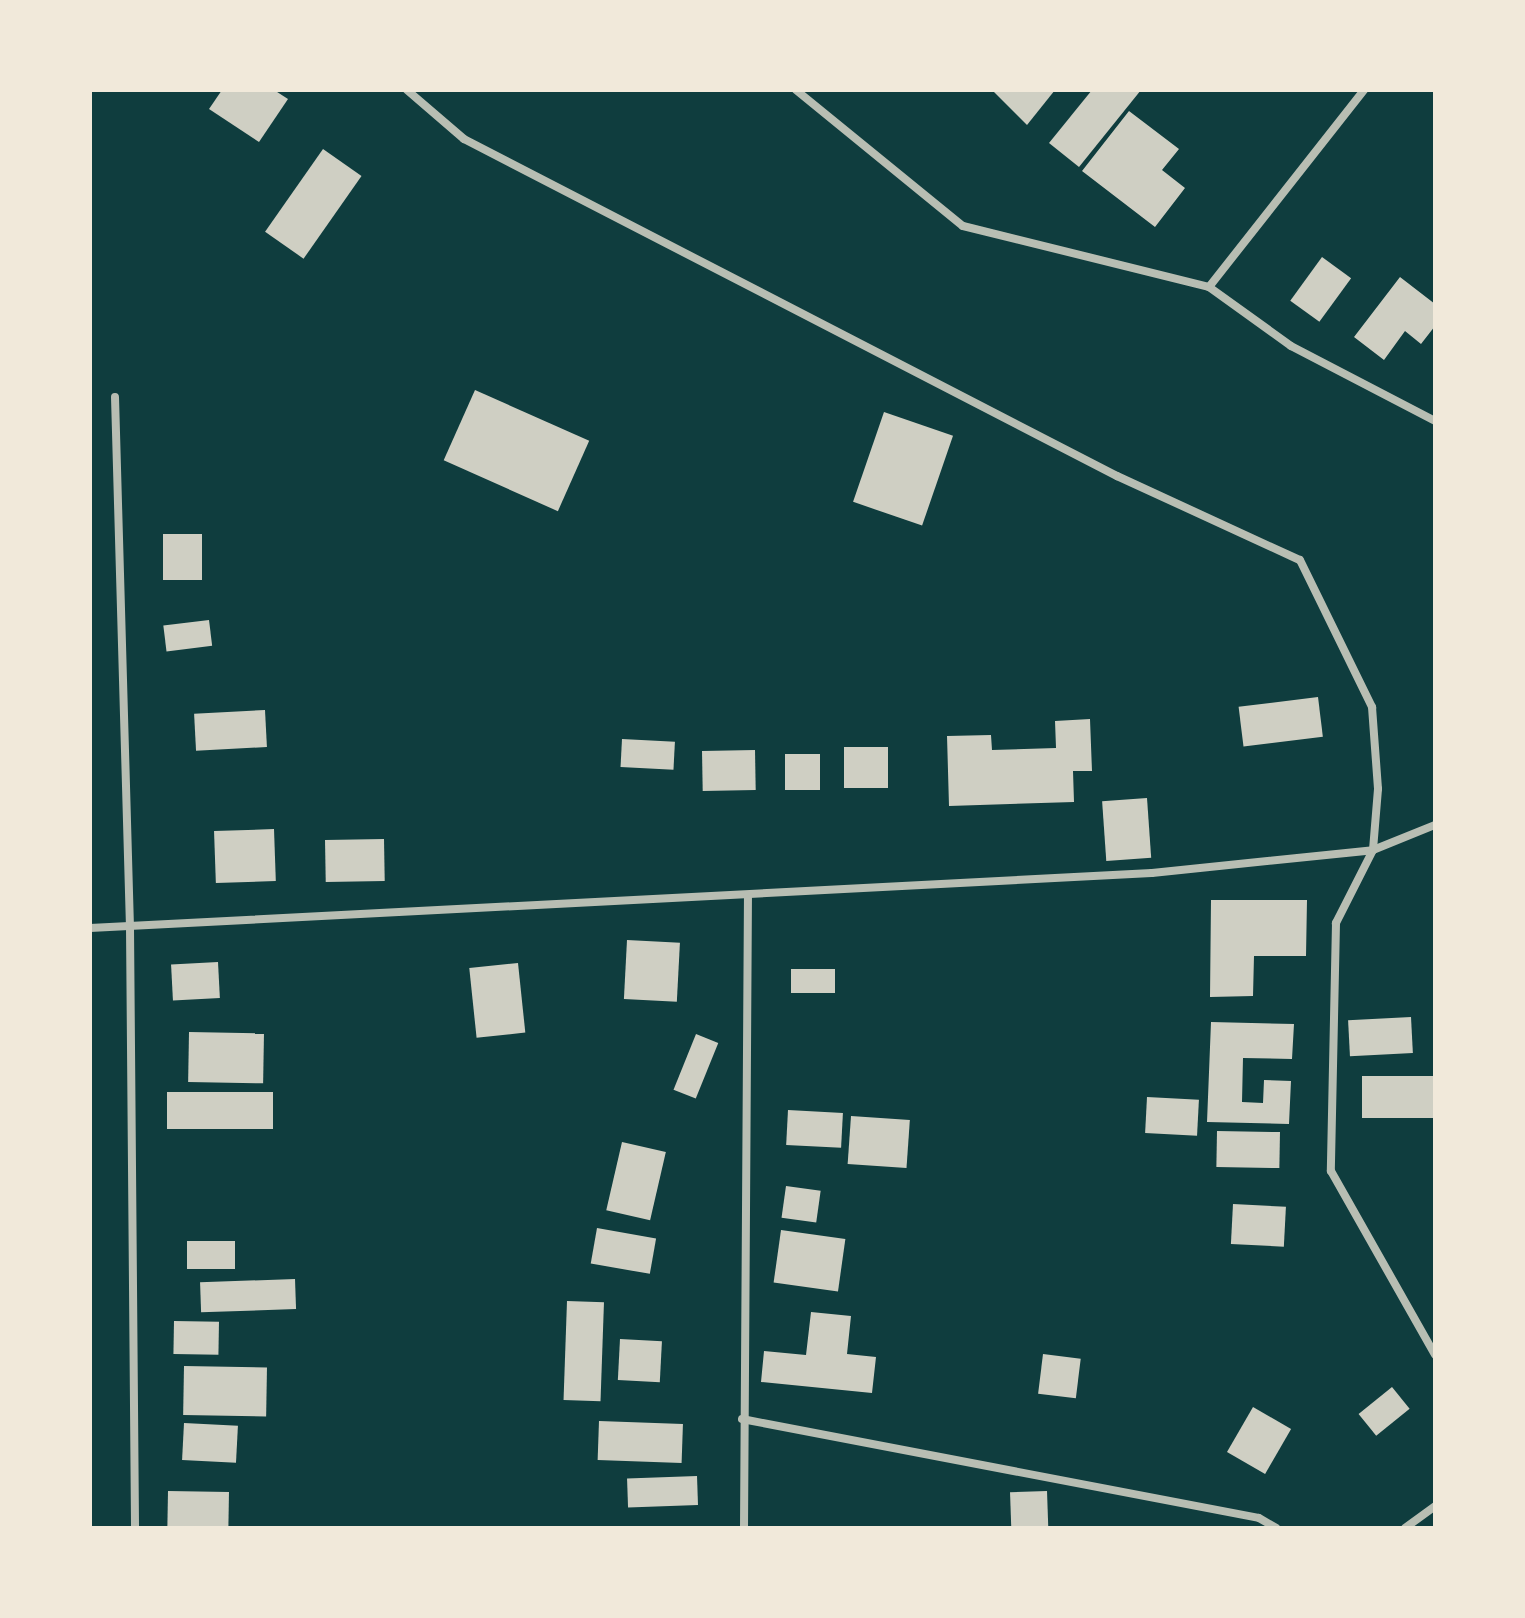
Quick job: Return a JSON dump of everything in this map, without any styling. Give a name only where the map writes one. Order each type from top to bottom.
[{"type":"street","points":[[407,90],[464,139],[1117,476],[1300,560],[1372,707],[1373,850],[1336,923],[1331,1171],[1435,1355]]},
{"type":"street","points":[[796,90],[963,226],[1209,287],[1291,346],[1435,421]]},
{"type":"street","points":[[1209,287],[1364,90]]},
{"type":"street","points":[[115,397],[130,928],[135,1528]]},
{"type":"street","points":[[90,928],[1152,873],[1373,850],[1435,825]]},
{"type":"street","points":[[744,1528],[742,1419],[748,895]]},
{"type":"street","points":[[742,1419],[1259,1518],[1276,1528]]},
{"type":"street","points":[[1405,1528],[1435,1506]]},
{"type":"building","points":[[222,90],[274,90],[288,99],[259,142],[209,109]]},
{"type":"building","points":[[992,90],[1055,90],[1027,125]]},
{"type":"building","points":[[1092,90],[1141,90],[1079,167],[1049,143]]},
{"type":"building","points":[[1129,111],[1179,149],[1162,170],[1185,188],[1155,227],[1082,171]]},
{"type":"building","points":[[323,149],[362,176],[304,259],[265,232]]},
{"type":"building","points":[[1322,257],[1351,278],[1319,322],[1290,301]]},
{"type":"building","points":[[1400,277],[1435,304],[1435,326],[1421,344],[1405,331],[1384,360],[1354,337]]},
{"type":"building","points":[[475,390],[589,441],[558,511],[444,460]]},
{"type":"building","points":[[884,412],[953,436],[922,526],[853,502]]},
{"type":"building","points":[[163,534],[202,534],[202,580],[163,580]]},
{"type":"building","points":[[209,620],[212,646],[167,651],[163,626]]},
{"type":"building","points":[[1318,697],[1323,737],[1243,746],[1239,707]]},
{"type":"building","points":[[265,710],[267,747],[196,751],[194,714]]},
{"type":"building","points":[[1090,719],[1092,771],[1073,771],[1074,802],[949,806],[947,736],[991,735],[992,750],[1056,748],[1055,721]]},
{"type":"building","points":[[622,739],[675,742],[673,770],[621,767]]},
{"type":"building","points":[[844,747],[888,747],[888,788],[844,788]]},
{"type":"building","points":[[755,750],[756,790],[703,791],[702,751]]},
{"type":"building","points":[[785,754],[820,754],[820,790],[785,790]]},
{"type":"building","points":[[1147,798],[1151,858],[1106,861],[1102,801]]},
{"type":"building","points":[[274,829],[276,881],[216,883],[214,831]]},
{"type":"building","points":[[384,839],[385,881],[326,882],[325,840]]},
{"type":"building","points":[[1211,900],[1307,900],[1306,956],[1254,956],[1253,996],[1210,997]]},
{"type":"building","points":[[627,940],[680,943],[677,1002],[624,999]]},
{"type":"building","points":[[218,962],[220,998],[173,1000],[171,964]]},
{"type":"building","points":[[518,963],[525,1033],[477,1038],[469,968]]},
{"type":"building","points":[[791,969],[835,969],[835,993],[791,993]]},
{"type":"building","points":[[1411,1017],[1413,1053],[1350,1056],[1348,1020]]},
{"type":"building","points":[[1211,1022],[1294,1024],[1292,1059],[1243,1058],[1242,1102],[1263,1103],[1264,1080],[1291,1081],[1289,1124],[1207,1122]]},
{"type":"building","points":[[189,1032],[264,1033],[263,1083],[188,1082]]},
{"type":"building","points":[[696,1034],[718,1043],[696,1099],[674,1090]]},
{"type":"building","points":[[1362,1076],[1435,1076],[1435,1118],[1362,1118]]},
{"type":"building","points":[[167,1092],[273,1092],[273,1129],[167,1129]]},
{"type":"building","points":[[1147,1097],[1199,1100],[1197,1136],[1145,1133]]},
{"type":"building","points":[[788,1110],[843,1113],[841,1148],[786,1145]]},
{"type":"building","points":[[851,1116],[910,1120],[907,1168],[848,1164]]},
{"type":"building","points":[[1217,1131],[1280,1132],[1279,1168],[1216,1167]]},
{"type":"building","points":[[622,1142],[666,1152],[650,1220],[606,1210]]},
{"type":"building","points":[[786,1186],[821,1191],[816,1223],[782,1218]]},
{"type":"building","points":[[1233,1204],[1286,1207],[1284,1247],[1231,1244]]},
{"type":"building","points":[[597,1228],[656,1238],[650,1274],[591,1263]]},
{"type":"building","points":[[781,1230],[845,1239],[838,1292],[774,1282]]},
{"type":"building","points":[[187,1241],[235,1241],[235,1269],[187,1269]]},
{"type":"building","points":[[295,1279],[296,1309],[201,1312],[200,1282]]},
{"type":"building","points":[[567,1301],[604,1302],[601,1401],[564,1400]]},
{"type":"building","points":[[811,1312],[851,1316],[847,1354],[876,1357],[872,1393],[761,1382],[764,1351],[806,1355]]},
{"type":"building","points":[[174,1321],[219,1322],[218,1355],[173,1354]]},
{"type":"building","points":[[620,1339],[662,1341],[660,1382],[618,1380]]},
{"type":"building","points":[[1043,1354],[1081,1359],[1076,1398],[1038,1394]]},
{"type":"building","points":[[184,1366],[267,1367],[266,1416],[183,1415]]},
{"type":"building","points":[[1392,1387],[1410,1409],[1376,1436],[1359,1414]]},
{"type":"building","points":[[1253,1407],[1291,1429],[1265,1474],[1227,1452]]},
{"type":"building","points":[[599,1421],[683,1424],[682,1463],[598,1460]]},
{"type":"building","points":[[184,1423],[238,1426],[236,1463],[182,1460]]},
{"type":"building","points":[[697,1476],[698,1505],[628,1507],[627,1478]]},
{"type":"building","points":[[168,1491],[229,1492],[228,1528],[167,1528]]},
{"type":"building","points":[[1047,1491],[1048,1528],[1011,1528],[1010,1492]]}]
